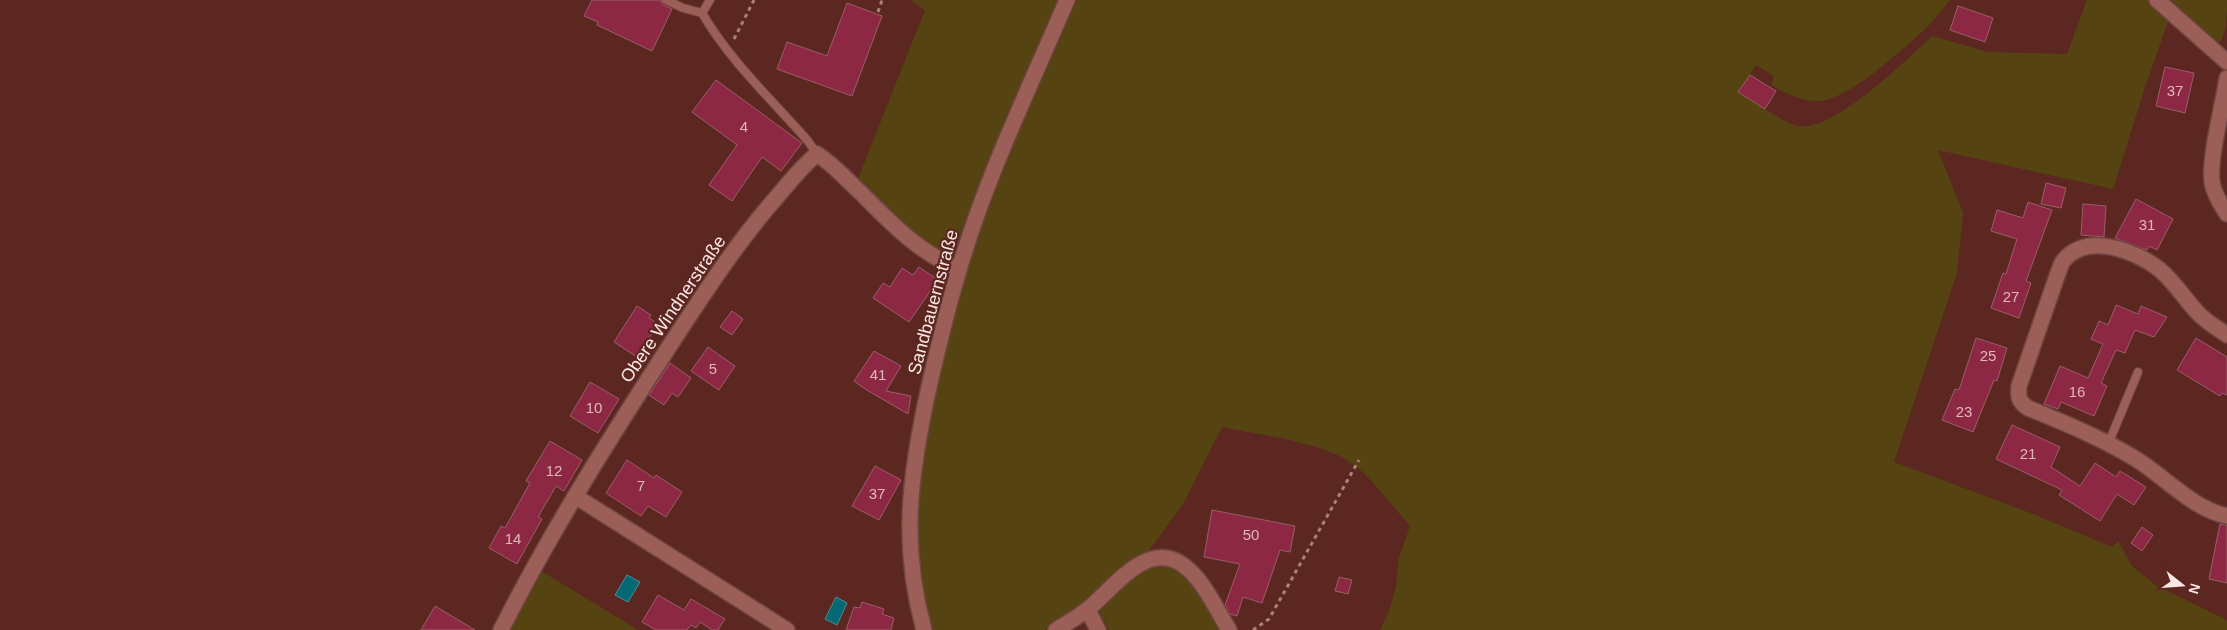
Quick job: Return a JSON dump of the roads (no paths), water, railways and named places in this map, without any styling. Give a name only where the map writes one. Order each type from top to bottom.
[{"type":"street","name":"Sandbauernstraße","points":[[924,630],[916,602],[909,551],[910,503],[920,432],[938,349],[959,269],[980,207],[1067,0]]},
{"type":"street","points":[[2157,0],[2227,62]]},
{"type":"street","points":[[2227,78],[2213,159],[2212,182],[2216,195],[2227,214]]},
{"type":"street","points":[[817,154],[830,162],[886,219],[920,248],[959,269]]},
{"type":"street","name":"Obere Windnerstraße","points":[[501,630],[535,564],[576,496],[726,259],[758,218],[805,164],[817,154]]},
{"type":"street","points":[[2227,335],[2198,313],[2169,278],[2149,262],[2130,253],[2096,246],[2081,248],[2071,253],[2064,260],[2058,273],[2019,386],[2018,397],[2021,403],[2028,408],[2109,442],[2207,510],[2227,516]]},
{"type":"street","points":[[576,496],[787,630]]},
{"type":"street","points":[[1056,630],[1088,610],[1123,576],[1142,563],[1157,558],[1171,558],[1183,565],[1195,577],[1229,630]]},
{"type":"street","points":[[1088,610],[1098,630]]},
{"type":"lane","points":[[666,0],[682,8],[702,14],[732,57],[808,141],[817,154]]},
{"type":"lane","points":[[702,14],[710,0]]},
{"type":"lane","points":[[2109,442],[2138,372]]},
{"type":"water","points":[[627,575],[640,582],[628,602],[615,595]]},
{"type":"water","points":[[836,597],[847,603],[837,625],[825,619]]}]
